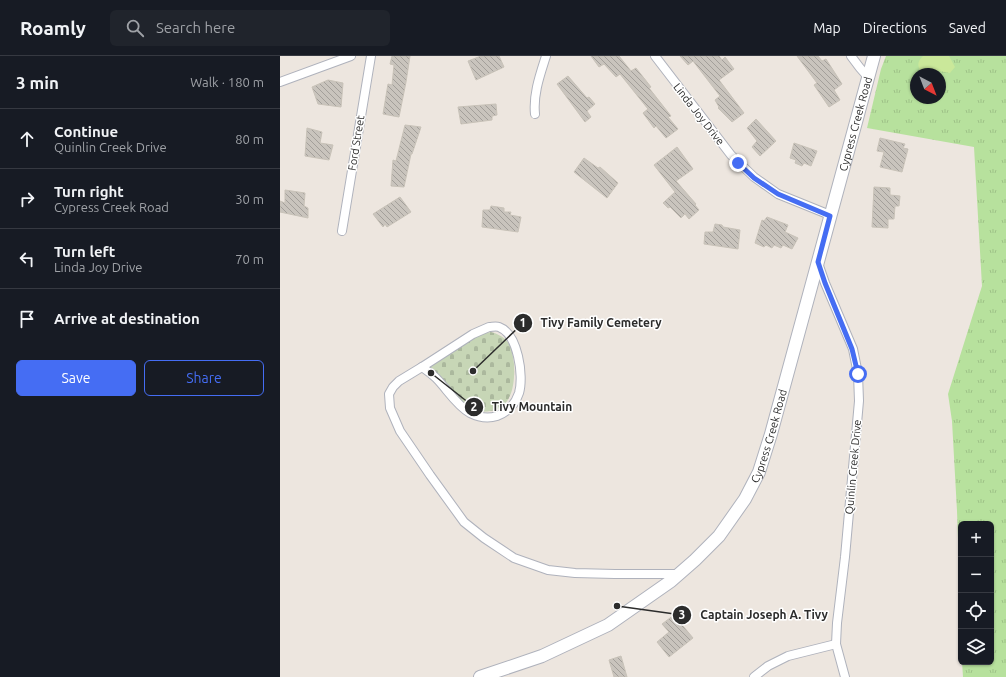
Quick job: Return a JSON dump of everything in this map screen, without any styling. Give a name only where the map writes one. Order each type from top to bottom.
[{"type":"main road","name":"Cypress Creek Road","points":[[480,677],[542,656],[608,625],[647,599],[695,560],[719,536],[745,499],[759,472],[771,434],[867,76],[874,56]]},
{"type":"street","points":[[280,82],[351,56]]},
{"type":"street","name":"Ford Street","points":[[342,231],[371,56]]},
{"type":"street","points":[[535,114],[533,102],[546,56]]},
{"type":"street","name":"Linda Joy Drive","points":[[655,56],[731,156],[754,178],[778,194],[830,216]]},
{"type":"street","points":[[851,56],[867,76]]},
{"type":"street","name":"Quinlin Creek Drive","points":[[818,262],[852,349],[858,374],[859,401],[845,557],[836,623],[836,644],[845,677]]},
{"type":"street","points":[[422,367],[435,377],[461,406],[470,413],[482,417],[493,417],[509,410],[519,393],[521,378],[519,361],[511,339],[505,331],[498,327],[489,327],[473,334],[399,381],[393,386],[389,394],[390,408],[400,431],[464,522],[484,538],[514,558],[548,570],[609,574],[679,574]]},
{"type":"street","points":[[754,677],[768,666],[788,656],[836,644]]},
{"type":"green space","points":[[886,56],[1006,56],[1006,677],[963,677],[962,665],[994,665],[994,521],[958,521],[958,539],[952,421],[948,394],[982,286],[974,147],[867,128],[881,69]]},
{"type":"green space","points":[[923,56],[949,56],[955,67],[950,73],[946,72],[946,68],[919,68],[919,61]]},
{"type":"green space","points":[[491,332],[498,334],[507,341],[510,346],[514,364],[514,379],[511,393],[504,405],[498,409],[480,411],[475,410],[462,402],[428,367],[466,341]]},
{"type":"building","points":[[392,56],[410,56],[399,117],[383,114],[388,84],[392,85],[394,65],[390,64]]},
{"type":"building","points":[[481,56],[499,56],[504,67],[476,80],[468,61]]},
{"type":"building","points":[[591,56],[619,56],[631,71],[636,68],[651,87],[649,88],[671,116],[668,117],[678,129],[666,138],[656,126],[654,128],[643,113],[648,109],[620,74],[616,77],[604,64],[599,67]]},
{"type":"building","points":[[680,56],[719,56],[722,60],[725,57],[734,69],[719,80],[744,113],[732,122],[718,108],[719,107],[715,100],[720,96],[693,61],[688,65]]},
{"type":"building","points":[[797,56],[818,56],[822,61],[826,59],[842,84],[834,90],[840,100],[829,107],[814,85],[817,83]]},
{"type":"building","points":[[568,76],[587,98],[589,97],[595,104],[587,111],[591,117],[585,122],[557,84]]},
{"type":"building","points":[[328,80],[343,83],[341,107],[318,104],[312,87]]},
{"type":"building","points":[[496,104],[497,115],[492,116],[492,120],[461,124],[458,107]]},
{"type":"building","points":[[756,119],[776,141],[760,156],[752,147],[757,141],[747,128]]},
{"type":"building","points":[[405,125],[421,127],[411,154],[404,187],[391,186],[393,160],[396,161]]},
{"type":"building","points":[[307,128],[322,132],[320,143],[333,145],[329,160],[305,156]]},
{"type":"building","points":[[880,138],[905,144],[903,148],[908,149],[902,172],[880,167],[884,152],[877,151]]},
{"type":"building","points":[[794,143],[817,151],[811,166],[804,163],[802,166],[795,163],[796,160],[790,158]]},
{"type":"building","points":[[677,147],[693,169],[676,181],[696,204],[695,205],[699,210],[689,219],[685,214],[681,218],[670,207],[668,208],[663,203],[675,192],[654,165]]},
{"type":"building","points":[[584,158],[598,168],[600,167],[618,183],[607,198],[574,172]]},
{"type":"building","points":[[874,187],[890,188],[890,195],[900,196],[899,206],[895,206],[894,219],[888,219],[888,228],[872,227]]},
{"type":"building","points":[[285,190],[305,193],[304,206],[308,208],[308,218],[280,212],[280,201],[285,203]]},
{"type":"building","points":[[400,197],[411,212],[387,227],[385,224],[383,227],[373,214]]},
{"type":"building","points":[[491,206],[504,208],[504,212],[511,212],[510,215],[521,217],[518,232],[482,227],[483,210],[490,210]]},
{"type":"building","points":[[767,217],[788,225],[785,232],[798,238],[792,249],[783,245],[781,248],[774,245],[772,248],[766,245],[764,247],[755,243],[762,220],[764,221]]},
{"type":"building","points":[[715,224],[740,230],[738,249],[704,244],[705,232],[713,232]]},
{"type":"building","points":[[674,615],[693,638],[669,657],[657,642],[669,632],[662,624]]},
{"type":"building","points":[[621,656],[627,677],[614,677],[609,660]]},
{"type":"place","name":"Tivy Family Cemetery","points":[[473,371]]},
{"type":"place","name":"Tivy Mountain","points":[[431,373]]},
{"type":"place","name":"Captain Joseph A. Tivy","points":[[617,606]]},
{"type":"route","points":[[738,163],[754,178],[778,194],[830,216],[818,262],[852,349],[858,374]]}]
